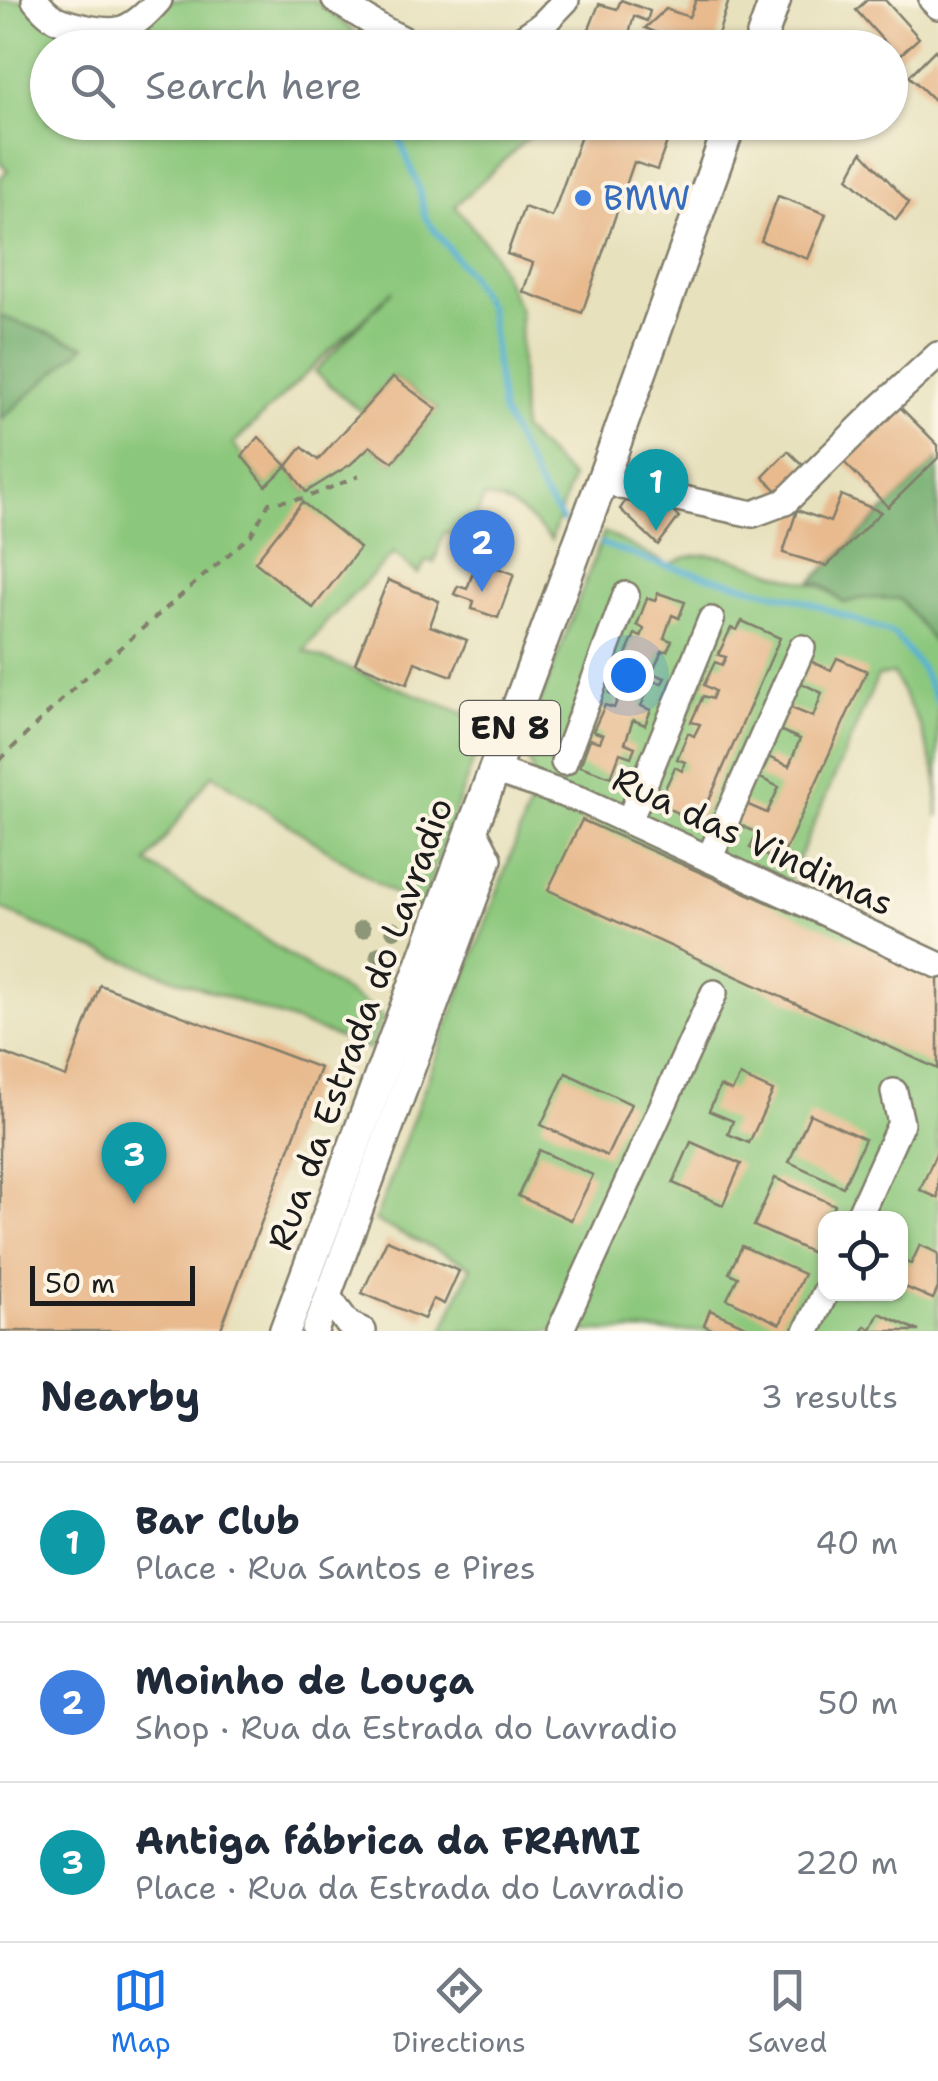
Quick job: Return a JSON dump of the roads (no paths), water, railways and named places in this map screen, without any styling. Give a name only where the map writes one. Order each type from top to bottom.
[{"type":"main road","points":[[764,30],[775,0]]},
{"type":"main road","name":"Rua da Estrada do Lavradio","points":[[285,1331],[603,478],[725,140]]},
{"type":"street","points":[[35,0],[49,18],[93,30]]},
{"type":"street","points":[[117,30],[142,19],[159,0]]},
{"type":"street","points":[[335,0],[384,30]]},
{"type":"street","points":[[534,30],[566,0]]},
{"type":"street","points":[[932,0],[938,6]]},
{"type":"street","points":[[603,478],[621,486],[753,514],[785,502],[938,355]]},
{"type":"street","points":[[564,762],[626,596]]},
{"type":"street","points":[[629,822],[712,620]]},
{"type":"street","points":[[709,859],[802,648]]},
{"type":"street","name":"Rua das Vindimas","points":[[494,770],[584,800],[938,965]]},
{"type":"street","points":[[315,1331],[489,859],[472,828]]},
{"type":"street","points":[[560,1331],[714,993]]},
{"type":"street","points":[[861,1211],[901,1123],[894,1092]]},
{"type":"street","points":[[328,1297],[348,1324],[363,1331]]},
{"type":"street","points":[[808,1331],[822,1301]]},
{"type":"waterway","points":[[400,140],[419,188],[425,217],[489,309],[502,412],[542,492],[563,521]]},
{"type":"waterway","points":[[602,544],[656,563],[801,600],[894,634],[921,668],[938,703]]},
{"type":"place","name":"BMW","points":[[583,198]]},
{"type":"place","name":"Bar Club","points":[[656,531]]},
{"type":"place","name":"Moinho de Louça","points":[[482,592]]},
{"type":"place","name":"Antiga fábrica da FRAMI","points":[[134,1204]]}]
